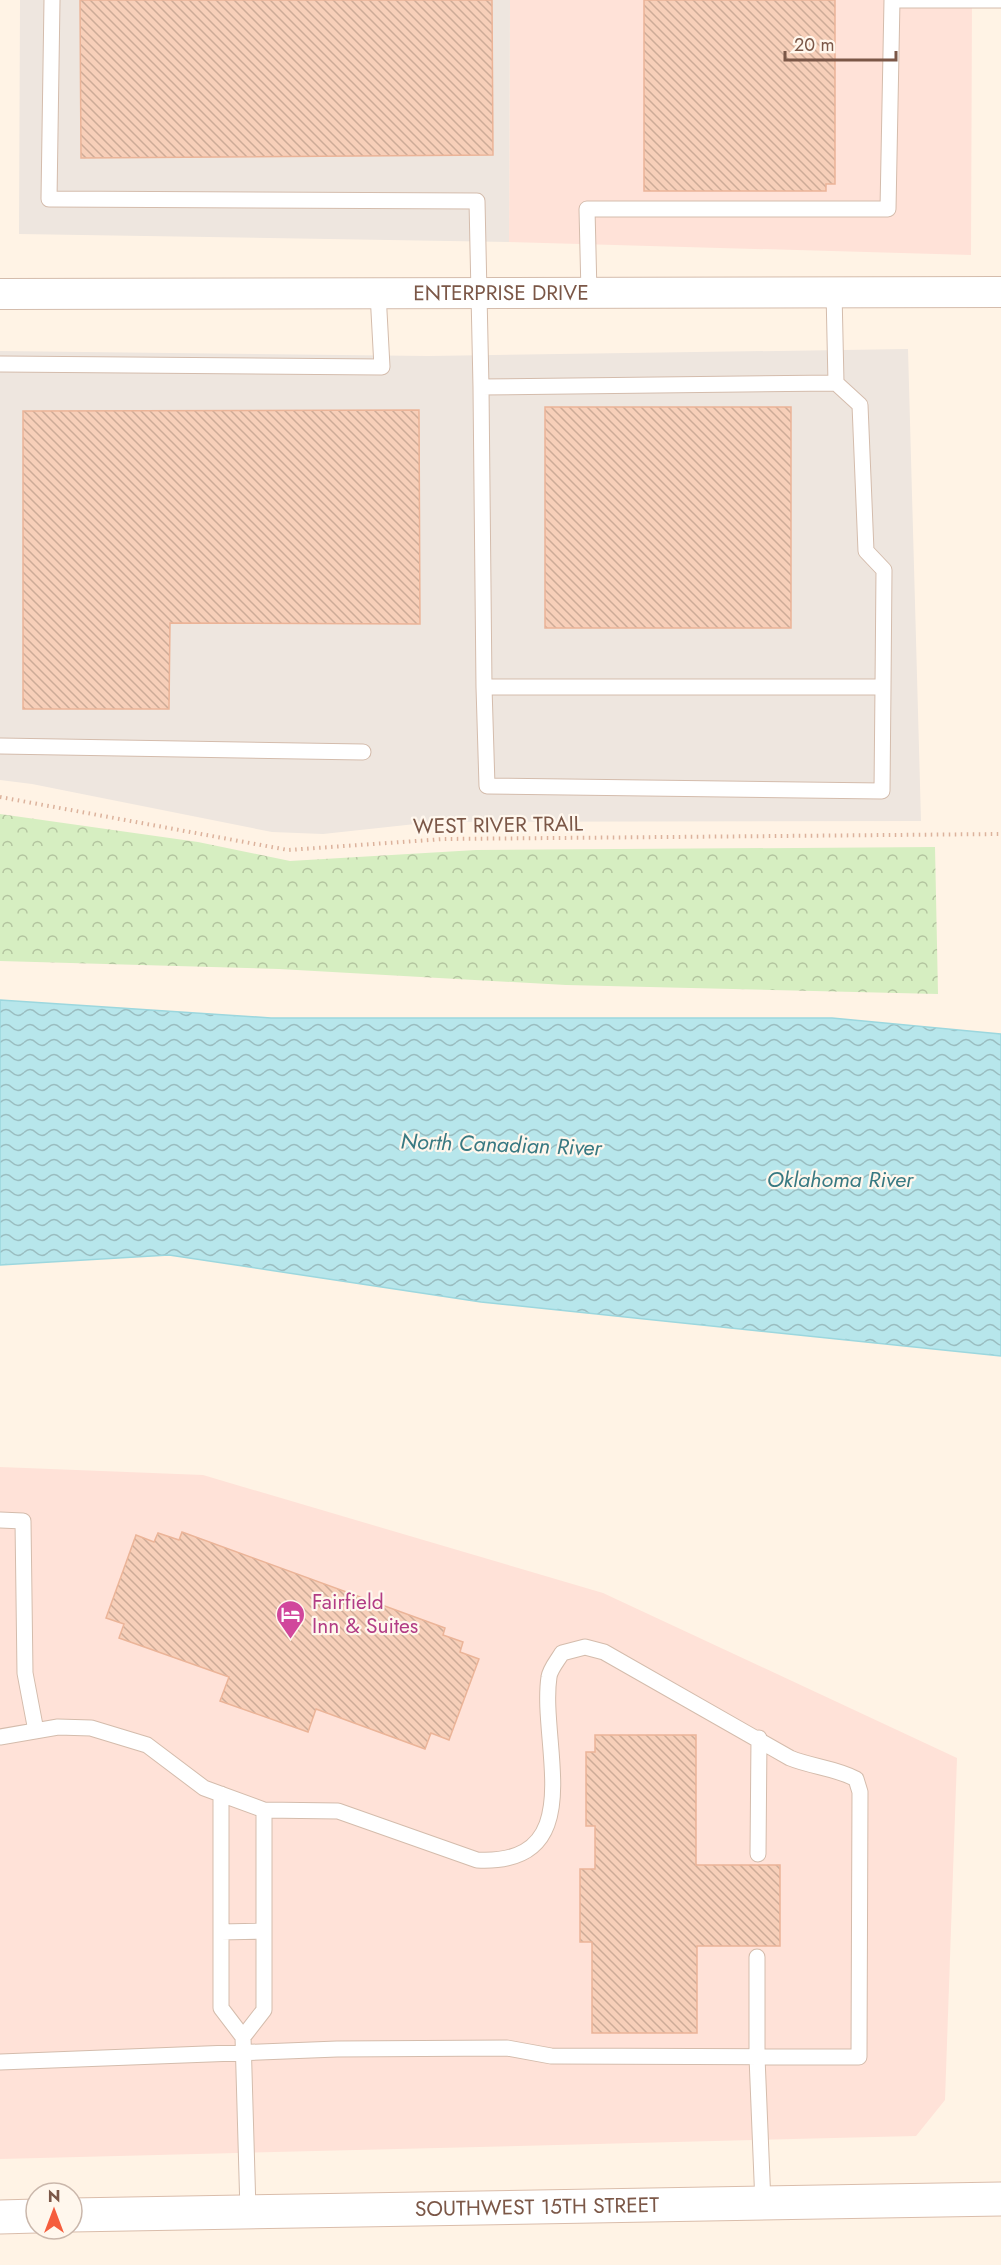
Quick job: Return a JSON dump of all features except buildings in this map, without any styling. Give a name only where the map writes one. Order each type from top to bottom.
[{"type":"main road","name":"SOUTHWEST 15TH STREET","points":[[84,2215],[1001,2199]]},
{"type":"main road","points":[[0,2217],[24,2216]]},
{"type":"street","name":"ENTERPRISE DRIVE","points":[[0,294],[1001,292]]},
{"type":"lane","points":[[52,0],[49,199],[477,201],[487,786],[882,791],[884,570],[866,551],[860,405],[836,383],[481,387]]},
{"type":"lane","points":[[589,293],[587,209],[888,209],[892,0],[1001,0]]},
{"type":"lane","points":[[834,292],[836,383]]},
{"type":"lane","points":[[0,364],[382,367],[378,293]]},
{"type":"lane","points":[[484,687],[883,687]]},
{"type":"lane","points":[[0,746],[363,752]]},
{"type":"lane","points":[[0,1520],[23,1521],[25,1673],[36,1731]]},
{"type":"lane","points":[[0,1737],[58,1727],[91,1728],[147,1745],[204,1788],[264,1810],[338,1811],[477,1860],[500,1861],[521,1855],[537,1843],[552,1813],[553,1752],[548,1705],[549,1674],[562,1653],[585,1647],[604,1652],[759,1738],[790,1758],[811,1766],[843,1772],[856,1779],[860,1792],[859,2057],[551,2056],[507,2049],[243,2044],[0,2061]]},
{"type":"lane","points":[[758,1854],[759,1738]]},
{"type":"lane","points":[[221,1794],[221,2008],[243,2044],[248,2211]]},
{"type":"lane","points":[[243,2044],[264,2010],[264,1810]]},
{"type":"lane","points":[[221,1932],[263,1931]]},
{"type":"lane","points":[[758,1957],[758,2057],[764,2204]]},
{"type":"path","name":"WEST RIVER TRAIL","points":[[0,797],[288,850],[444,839],[1001,834]]},
{"type":"shaded area","points":[[20,0],[510,0],[509,242],[19,234]]},
{"type":"shaded area","points":[[510,0],[972,0],[971,255],[509,242]]},
{"type":"shaded area","points":[[908,349],[921,821],[434,822],[323,834],[272,832],[32,784],[0,780],[0,351],[428,356]]},
{"type":"shaded area","points":[[0,1467],[203,1475],[603,1593],[957,1758],[945,2100],[916,2136],[0,2159]]},
{"type":"green space","points":[[0,814],[198,842],[290,861],[476,850],[935,847],[938,994],[566,985],[279,969],[0,961]]},
{"type":"water","name":"Oklahoma River","points":[[0,1000],[271,1018],[832,1018],[1001,1034],[1001,1356],[481,1302],[169,1255],[0,1265]]},
{"type":"place","name":"Fairfield Inn & Suites","points":[[291,1640]]},
{"type":"water label","name":"North Canadian River","points":[[501,1144]]}]
